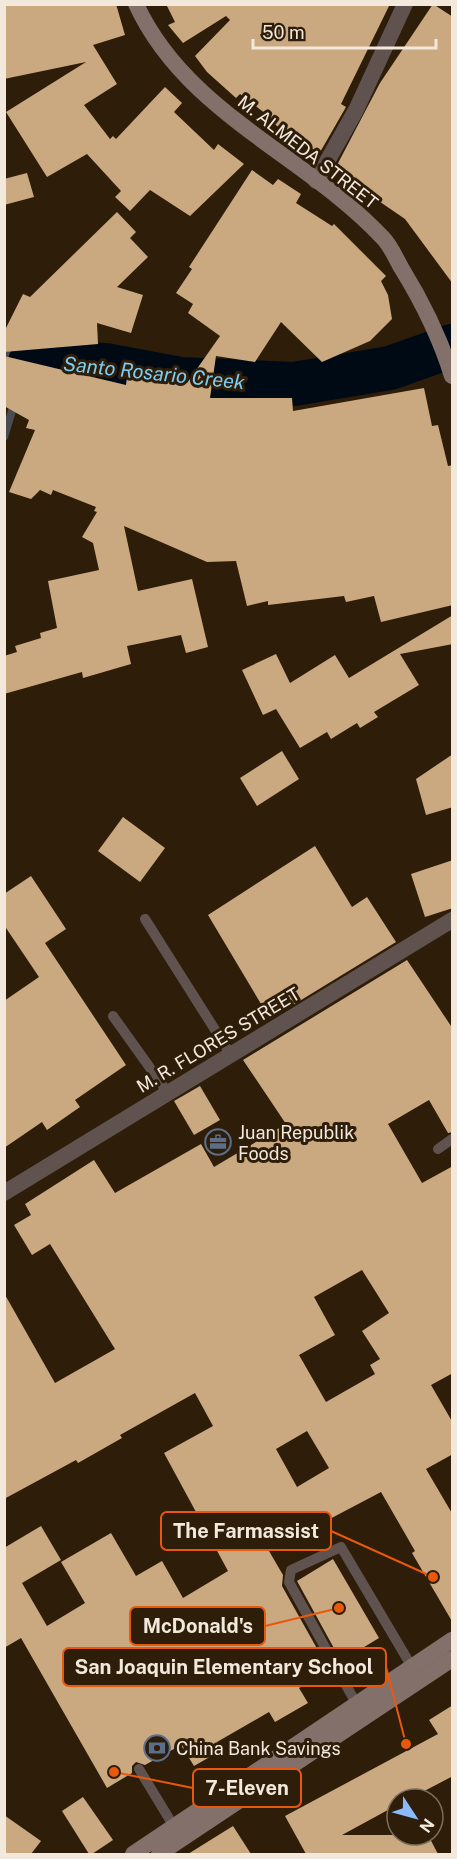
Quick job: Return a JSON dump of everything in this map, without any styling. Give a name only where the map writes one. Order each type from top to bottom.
[{"type":"main road","name":"M. ALMEDA STREET","points":[[136,4],[148,30],[166,55],[208,98],[356,211],[386,240],[424,305],[451,372]]},
{"type":"main road","points":[[159,1854],[178,1833],[357,1705],[453,1640]]},
{"type":"main road","points":[[133,1854],[178,1833],[453,1659]]},
{"type":"street","points":[[316,181],[356,110],[405,4]]},
{"type":"street","name":"M. R. FLORES STREET","points":[[4,1193],[453,920]]},
{"type":"lane","points":[[146,919],[231,1055]]},
{"type":"lane","points":[[113,1016],[168,1093]]},
{"type":"lane","points":[[438,1149],[453,1139]]},
{"type":"lane","points":[[357,1705],[289,1582],[291,1570],[338,1547],[342,1548],[412,1667]]},
{"type":"lane","points":[[139,1769],[178,1833]]},
{"type":"building","points":[[4,4],[116,4],[125,35],[93,45],[117,84],[84,105],[110,139],[113,136],[116,139],[165,87],[182,103],[174,112],[214,150],[218,144],[244,164],[190,216],[150,190],[130,211],[115,197],[121,191],[87,154],[47,177],[6,112],[86,62],[4,79]]},
{"type":"building","points":[[166,4],[390,4],[341,104],[346,107],[319,154],[273,123],[275,121],[240,94],[236,98],[207,72],[195,56],[230,20],[226,16],[183,43],[168,25],[175,22]]},
{"type":"building","points":[[433,4],[453,17],[453,284],[405,219],[370,195],[371,193],[336,167],[380,83]]},
{"type":"building","points":[[252,170],[273,185],[278,179],[301,194],[296,203],[332,226],[334,224],[386,276],[381,281],[388,295],[392,319],[370,341],[322,362],[281,322],[255,362],[216,356],[210,398],[292,398],[293,411],[424,388],[432,426],[438,425],[448,466],[453,465],[453,605],[381,622],[374,596],[346,602],[344,596],[268,605],[268,601],[247,606],[236,561],[207,562],[124,526],[138,591],[192,579],[208,647],[186,653],[181,635],[127,646],[131,664],[83,678],[82,672],[4,694],[4,656],[17,652],[15,646],[41,638],[40,633],[57,628],[48,581],[99,570],[93,543],[82,537],[97,512],[94,511],[96,507],[53,490],[51,495],[40,490],[31,499],[9,492],[35,430],[26,428],[29,420],[4,406],[4,356],[126,385],[127,377],[187,383],[220,336],[188,313],[193,304],[176,293],[192,269],[189,267]]},
{"type":"building","points":[[27,173],[34,197],[4,205],[4,179]]},
{"type":"building","points":[[117,212],[136,232],[130,238],[148,257],[117,287],[143,295],[131,333],[97,323],[98,344],[4,352],[4,332],[23,294],[30,297]]},
{"type":"building","points":[[453,615],[453,644],[400,654],[419,685],[374,712],[378,717],[360,728],[357,723],[331,739],[327,732],[300,748],[276,709],[263,715],[242,670],[276,654],[290,683],[335,655],[349,678]]},
{"type":"building","points":[[282,751],[299,779],[257,806],[240,778]]},
{"type":"building","points":[[453,754],[453,807],[426,815],[416,779]]},
{"type":"building","points":[[123,817],[165,848],[140,882],[98,851]]},
{"type":"building","points":[[315,846],[352,907],[367,897],[396,942],[270,1019],[208,915]]},
{"type":"building","points":[[453,860],[453,908],[425,917],[411,874]]},
{"type":"building","points":[[31,876],[66,929],[45,943],[126,1065],[75,1100],[80,1107],[47,1130],[42,1122],[4,1148],[4,1001],[39,977],[4,925],[4,894]]},
{"type":"building","points":[[407,960],[453,1029],[453,1132],[448,1133],[429,1100],[388,1124],[422,1183],[453,1166],[453,1373],[431,1385],[453,1423],[453,1454],[426,1469],[453,1515],[453,1623],[412,1553],[415,1551],[381,1492],[269,1551],[283,1575],[282,1586],[329,1670],[299,1688],[308,1703],[275,1722],[269,1712],[217,1742],[222,1750],[194,1766],[181,1745],[145,1765],[136,1762],[132,1766],[132,1773],[107,1788],[21,1638],[4,1648],[4,1548],[41,1526],[61,1560],[22,1583],[47,1626],[85,1603],[61,1562],[111,1533],[136,1576],[162,1561],[183,1598],[228,1571],[164,1453],[213,1426],[195,1393],[120,1435],[122,1438],[78,1463],[76,1460],[4,1499],[4,1293],[55,1383],[115,1349],[50,1244],[32,1255],[14,1225],[31,1215],[25,1204],[94,1160],[115,1193],[201,1144],[214,1167],[286,1124],[243,1060]],"holes":[[[362,1270],[389,1313],[362,1331],[380,1359],[370,1365],[375,1374],[326,1402],[299,1355],[335,1335],[314,1297]],[[307,1431],[329,1468],[297,1487],[276,1449]]]},
{"type":"building","points":[[200,1086],[220,1120],[194,1135],[174,1101]]},
{"type":"building","points":[[333,1559],[379,1638],[341,1661],[297,1581]]},
{"type":"building","points":[[453,1705],[453,1776],[432,1787],[385,1787],[385,1812],[342,1835],[385,1835],[385,1847],[434,1847],[438,1854],[306,1854],[285,1816],[438,1734],[429,1720]]},
{"type":"building","points":[[83,1797],[113,1840],[92,1854],[89,1854],[62,1811]]},
{"type":"building","points":[[4,1815],[41,1841],[31,1854],[4,1854]]},
{"type":"building","points":[[233,1826],[251,1854],[188,1854]]},
{"type":"waterway","name":"Santo Rosario Creek","points":[[30,362],[105,365],[180,379],[294,384],[390,368],[452,346]]},
{"type":"waterway","points":[[4,351],[30,362],[27,370]]},
{"type":"waterway","points":[[4,437],[15,401]]},
{"type":"place","name":"Juan Republik Foods","points":[[218,1142]]},
{"type":"place","name":"The Farmassist","points":[[433,1577]]},
{"type":"place","name":"McDonald's","points":[[339,1608]]},
{"type":"place","name":"San Joaquin Elementary School","points":[[406,1744]]},
{"type":"place","name":"China Bank Savings","points":[[157,1748]]},
{"type":"place","name":"7-Eleven","points":[[114,1772]]}]
